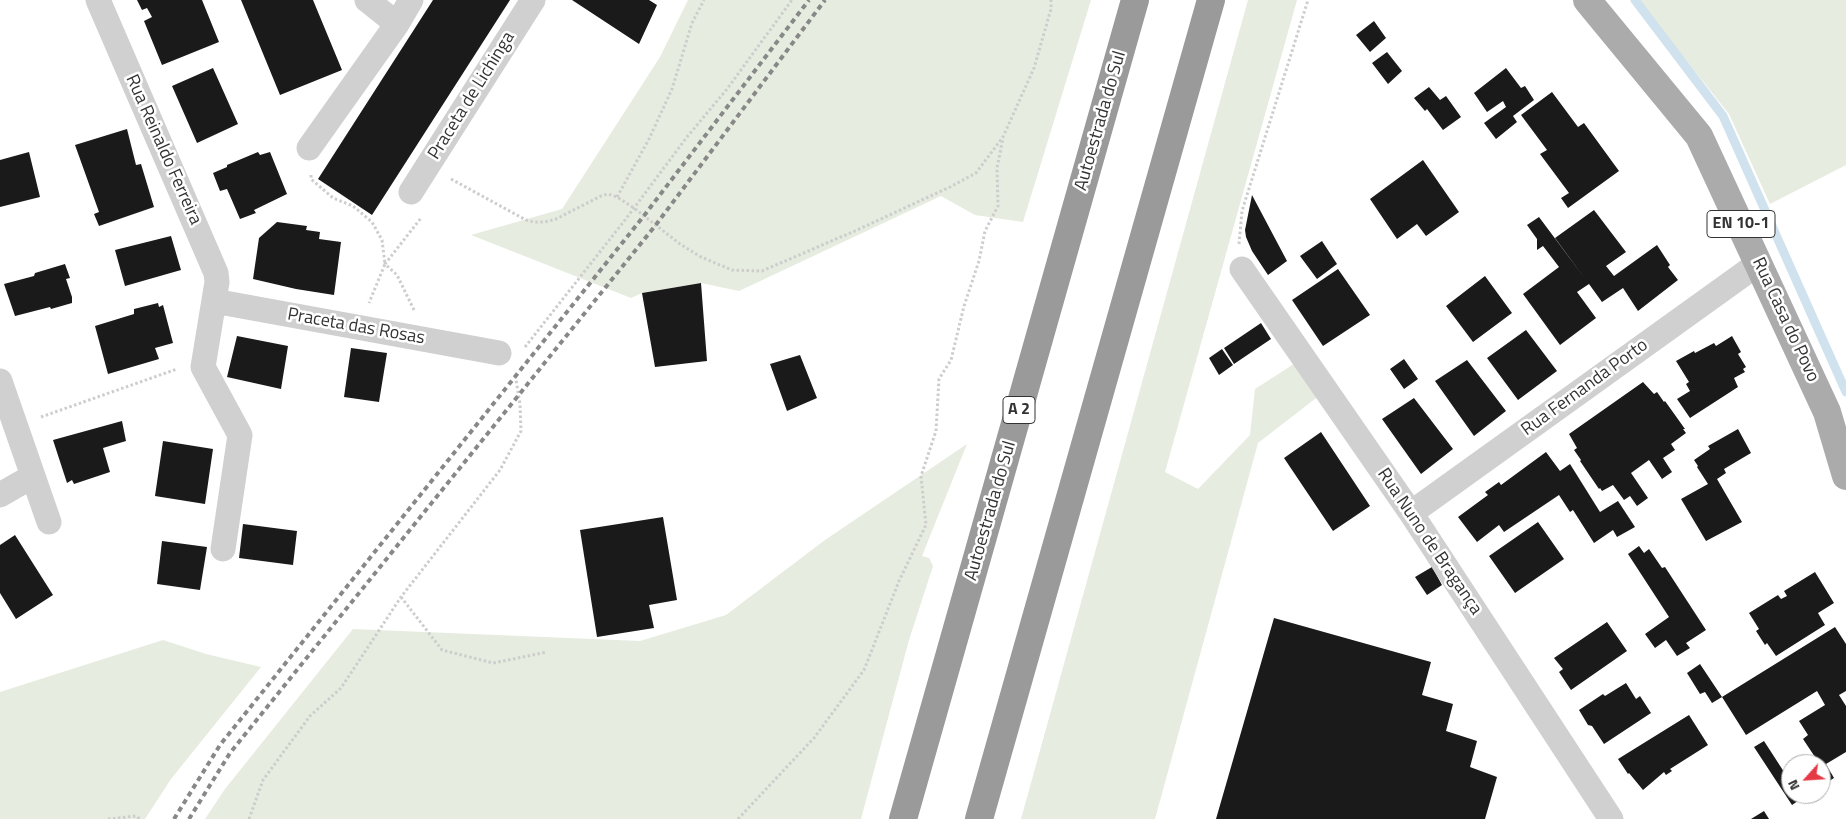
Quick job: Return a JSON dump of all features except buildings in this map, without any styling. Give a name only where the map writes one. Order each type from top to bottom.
[{"type":"highway","name":"Autoestrada do Sul","points":[[903,819],[1135,0]]},
{"type":"highway","points":[[979,819],[1211,0]]},
{"type":"main road","name":"Rua Casa do Povo","points":[[1588,0],[1699,136],[1827,412],[1846,476]]},
{"type":"street","name":"Rua Reinaldo Ferreira","points":[[98,0],[215,270],[217,279],[204,359]]},
{"type":"street","points":[[367,0],[397,24]]},
{"type":"street","points":[[308,148],[397,24],[411,0]]},
{"type":"street","name":"Praceta de Lichinga","points":[[419,201],[533,0]]},
{"type":"street","name":"Rua Fernanda Porto","points":[[1411,513],[1759,263]]},
{"type":"street","name":"Rua Nuno de Bragança","points":[[1242,269],[1411,513],[1611,819]]},
{"type":"street","name":"Praceta das Rosas","points":[[214,301],[425,340],[511,359]]},
{"type":"street","points":[[204,359],[205,373],[238,428],[240,435],[223,549]]},
{"type":"street","points":[[0,381],[49,522]]},
{"type":"street","points":[[0,495],[33,476]]},
{"type":"path","points":[[617,196],[649,139],[672,89],[692,23],[704,0]]},
{"type":"path","points":[[249,819],[264,780],[310,716],[341,688],[401,597],[500,470],[521,430],[520,404],[511,359],[634,208],[687,137],[727,89],[792,0]]},
{"type":"path","points":[[451,180],[526,220],[534,222],[556,219],[601,196],[608,194],[617,196],[680,244],[701,257],[732,270],[762,271],[865,226],[976,173],[1003,137],[1034,68],[1051,0]]},
{"type":"path","points":[[1242,269],[1238,256],[1242,212],[1308,0]]},
{"type":"path","points":[[738,819],[814,738],[864,670],[899,581],[926,525],[921,476],[936,431],[940,379],[951,360],[964,306],[979,261],[985,230],[998,206],[997,168],[1003,137]]},
{"type":"path","points":[[308,148],[311,179],[333,198],[354,206],[372,222],[382,240],[385,264],[397,275],[425,340]]},
{"type":"path","points":[[355,327],[370,302],[385,264],[419,201]]},
{"type":"path","points":[[16,426],[204,359]]},
{"type":"path","points":[[401,597],[442,650],[493,664],[546,652]]},
{"type":"path","points":[[108,819],[136,816],[140,819]]},
{"type":"shaded area","points":[[688,0],[1091,0],[1023,222],[975,215],[941,196],[739,291],[701,283],[642,293],[631,298],[471,235],[562,209],[660,57]]},
{"type":"shaded area","points":[[1248,0],[1297,0],[1165,472],[1198,489],[1250,435],[1255,389],[1297,362],[1320,395],[1258,443],[1155,819],[1021,819]]},
{"type":"shaded area","points":[[1638,0],[1846,0],[1846,165],[1770,204],[1729,114]]},
{"type":"shaded area","points":[[967,444],[922,556],[929,558],[933,566],[909,640],[861,819],[205,819],[225,789],[353,629],[640,641],[726,615],[825,540]]},
{"type":"shaded area","points":[[163,640],[206,654],[261,667],[171,779],[145,819],[0,819],[0,692]]},
{"type":"waterway","points":[[1635,0],[1723,116],[1846,392]]},
{"type":"railway","points":[[174,819],[220,745],[643,217],[809,0]]},
{"type":"railway","points":[[189,819],[230,753],[655,226],[825,0]]}]
